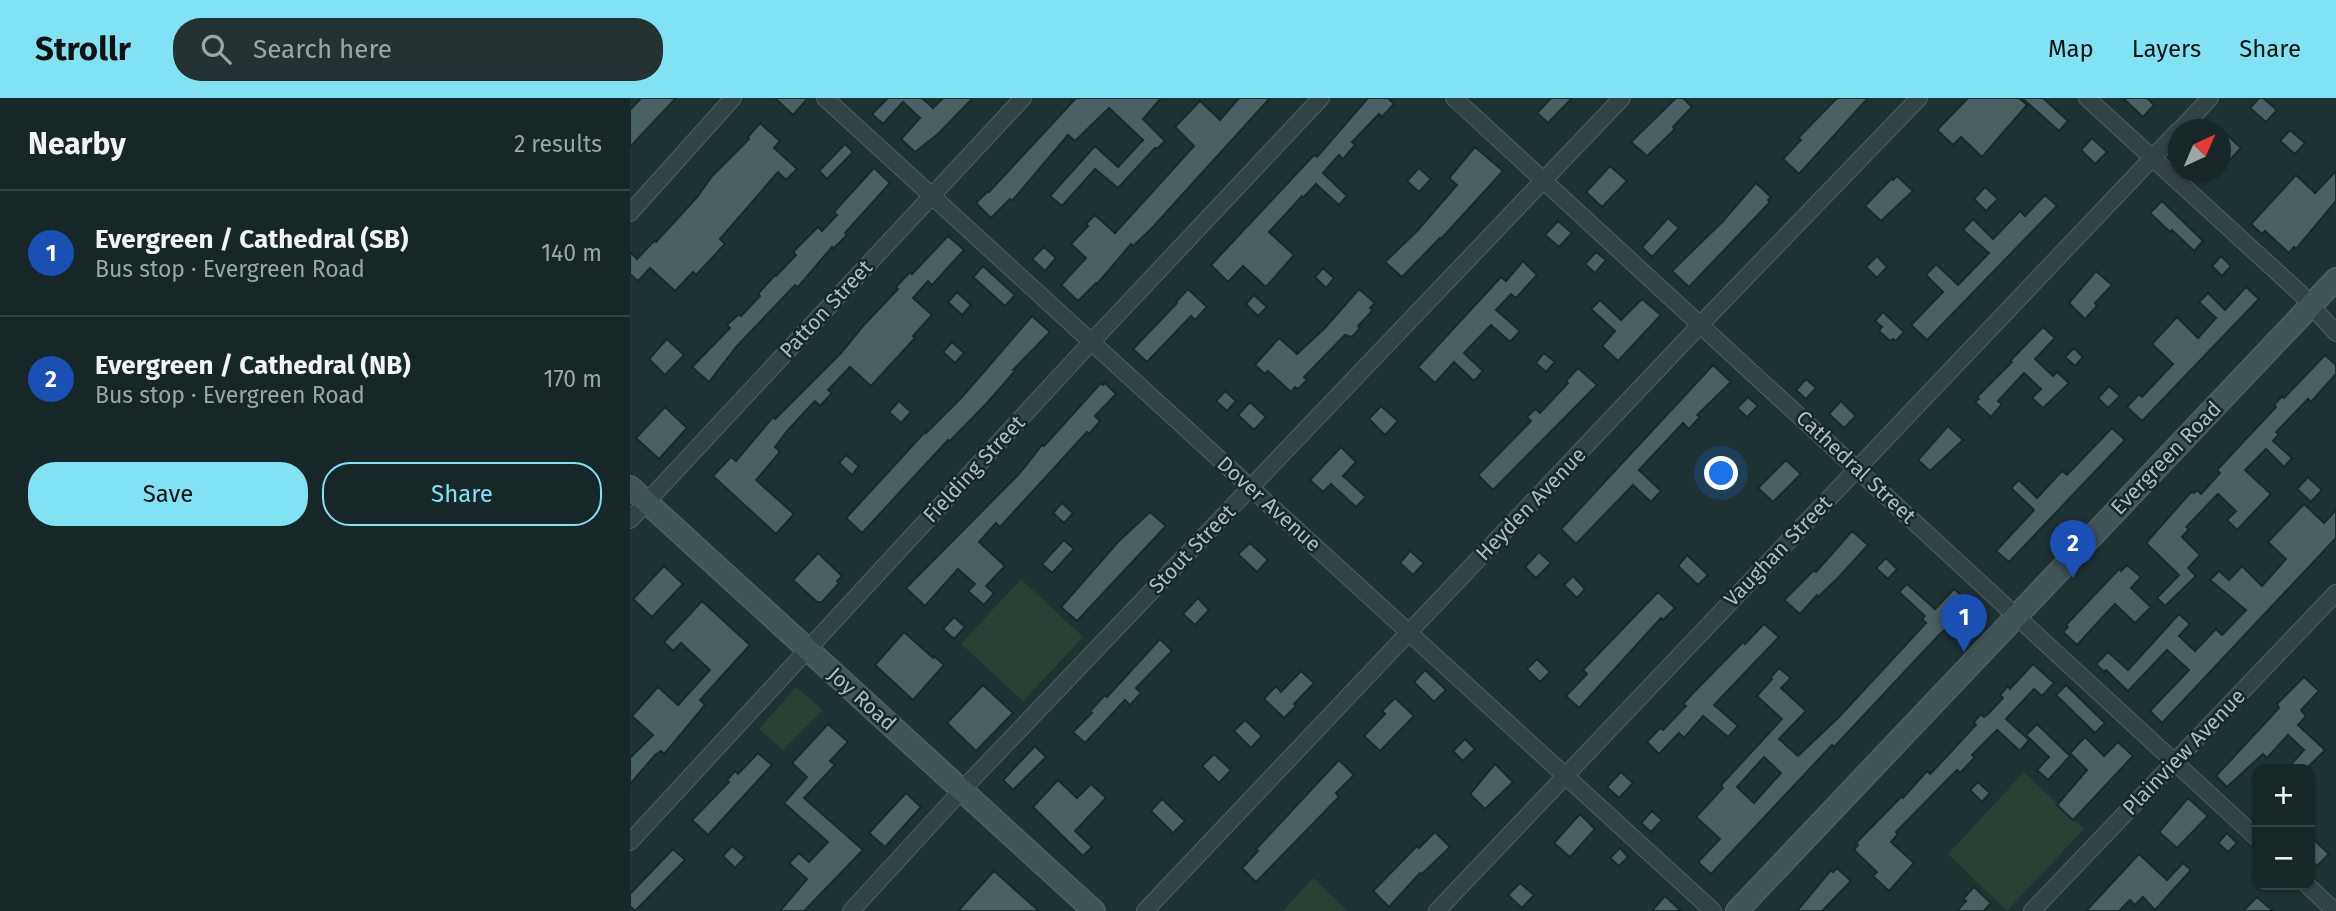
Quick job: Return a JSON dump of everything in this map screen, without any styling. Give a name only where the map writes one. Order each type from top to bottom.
[{"type":"street","points":[[630,213],[733,98]]},
{"type":"street","name":"Dover Avenue","points":[[825,98],[1713,911]]},
{"type":"street","name":"Patton Street","points":[[630,520],[1023,98]]},
{"type":"street","name":"Fielding Street","points":[[630,842],[1321,98]]},
{"type":"street","name":"Cathedral Street","points":[[1454,98],[2252,833]]},
{"type":"street","name":"Stout Street","points":[[850,911],[962,790],[1622,98]]},
{"type":"street","name":"Heyden Avenue","points":[[1145,911],[1919,98]]},
{"type":"street","points":[[2087,98],[2300,293],[2336,332]]},
{"type":"street","name":"Vaughan Street","points":[[2190,119],[2210,98]]},
{"type":"street","name":"Vaughan Street","points":[[1437,911],[2168,142]]},
{"type":"street","name":"Evergreen Road","points":[[1737,911],[2336,279]]},
{"type":"street","name":"Joy Road","points":[[630,487],[1094,911]]},
{"type":"street","name":"Plainview Avenue","points":[[2032,911],[2336,593]]},
{"type":"street","points":[[2313,890],[2332,907]]},
{"type":"green space","points":[[1021,579],[1083,637],[1023,701],[961,644]]},
{"type":"green space","points":[[796,687],[823,710],[783,750],[759,729]]},
{"type":"green space","points":[[2024,772],[2084,829],[2007,911],[1948,854]]},
{"type":"green space","points":[[1313,878],[1348,911],[1283,911]]},
{"type":"building","points":[[641,98],[676,98],[630,147],[630,110]]},
{"type":"building","points":[[775,98],[808,98],[793,115]]},
{"type":"building","points":[[888,98],[922,98],[933,108],[943,98],[973,98],[938,134],[915,152],[901,139],[920,118],[903,102],[883,124],[872,114]]},
{"type":"building","points":[[1076,98],[1161,98],[1143,119],[1165,141],[1155,148],[1118,188],[1095,169],[1062,206],[1050,196],[1095,146],[1118,167],[1143,140],[1109,108],[1075,141],[1068,135],[1012,201],[1010,199],[991,218],[976,203]]},
{"type":"building","points":[[1239,98],[1270,98],[1152,228],[1133,246],[1131,244],[1097,284],[1078,301],[1061,285],[1086,258],[1071,244],[1088,226],[1086,224],[1095,215],[1115,233],[1194,146],[1175,127],[1200,101],[1220,120]]},
{"type":"building","points":[[1368,98],[1388,98],[1394,104],[1382,117],[1379,114],[1352,142],[1355,145],[1343,159],[1339,155],[1323,173],[1347,196],[1339,205],[1316,184],[1269,232],[1294,255],[1266,287],[1243,266],[1228,282],[1211,265],[1314,155],[1317,157]]},
{"type":"building","points":[[1551,98],[1572,98],[1548,123],[1537,113]]},
{"type":"building","points":[[1676,98],[1683,98],[1692,107],[1673,127],[1675,129],[1647,156],[1631,142]]},
{"type":"building","points":[[1837,98],[1868,98],[1799,174],[1783,159],[1801,140],[1798,138]]},
{"type":"building","points":[[1968,98],[2019,98],[2027,105],[1982,157],[1961,137],[1953,145],[1937,130]]},
{"type":"building","points":[[2022,98],[2043,98],[2068,121],[2059,131]]},
{"type":"building","points":[[2123,98],[2147,98],[2154,105],[2143,117]]},
{"type":"building","points":[[2259,98],[2263,98],[2277,110],[2266,122],[2250,108]]},
{"type":"building","points":[[760,123],[780,141],[774,148],[797,169],[786,180],[778,172],[720,239],[725,244],[696,275],[693,272],[675,291],[650,268],[638,281],[630,274],[630,252],[637,259],[655,240],[656,242],[698,196],[712,176],[749,139]]},
{"type":"building","points":[[2290,130],[2305,143],[2295,154],[2280,141]]},
{"type":"building","points":[[2092,138],[2107,152],[2095,164],[2081,150]]},
{"type":"building","points":[[2231,138],[2241,148],[2231,158]]},
{"type":"building","points":[[845,144],[853,152],[827,179],[819,171]]},
{"type":"building","points":[[1475,147],[1503,171],[1402,277],[1385,262],[1418,230],[1457,185],[1449,178]]},
{"type":"building","points":[[1610,166],[1627,181],[1602,207],[1586,192]]},
{"type":"building","points":[[874,168],[890,183],[845,233],[847,235],[833,249],[832,247],[798,287],[795,285],[737,346],[709,382],[692,367],[730,328],[727,325],[739,314],[741,316],[760,296],[758,294],[796,255],[793,252],[818,227],[822,231],[837,215],[834,212]]},
{"type":"building","points":[[1419,168],[1431,179],[1419,192],[1407,181]]},
{"type":"building","points":[[2336,171],[2336,201],[2296,249],[2294,247],[2289,253],[2265,231],[2262,234],[2251,224],[2296,175],[2315,193]]},
{"type":"building","points":[[1897,176],[1913,191],[1881,221],[1865,206]]},
{"type":"building","points":[[1756,183],[1771,197],[1768,200],[1770,202],[1689,287],[1672,271],[1723,221]]},
{"type":"building","points":[[1985,187],[1998,199],[1986,211],[1974,199]]},
{"type":"building","points":[[2045,195],[2057,206],[1927,340],[1911,325],[1943,292],[1926,275],[1936,264],[1958,285],[1989,253],[1963,230],[1973,219],[1993,239],[2020,211],[2025,216]]},
{"type":"building","points":[[2162,201],[2203,241],[2194,251],[2150,213]]},
{"type":"building","points":[[1668,218],[1679,228],[1652,257],[1642,247]]},
{"type":"building","points":[[1558,221],[1572,233],[1559,247],[1545,235]]},
{"type":"building","points":[[948,236],[964,250],[932,285],[928,281],[913,298],[932,315],[913,336],[915,338],[871,386],[850,367],[828,390],[832,393],[820,406],[815,401],[775,447],[780,452],[756,480],[794,514],[776,534],[713,476],[731,457],[736,461],[773,417],[775,419],[841,353],[898,289],[896,287]]},
{"type":"building","points":[[1044,247],[1056,258],[1045,271],[1032,259]]},
{"type":"building","points":[[1596,252],[1606,260],[1595,273],[1585,264]]},
{"type":"building","points":[[1877,256],[1887,267],[1877,278],[1866,267]]},
{"type":"building","points":[[2221,256],[2231,266],[2222,276],[2212,266]]},
{"type":"building","points":[[1523,261],[1537,275],[1516,298],[1511,294],[1496,310],[1520,331],[1510,342],[1491,325],[1464,353],[1483,371],[1474,381],[1454,362],[1435,383],[1418,367],[1501,277],[1506,281]]},
{"type":"building","points":[[983,266],[1015,295],[1005,306],[973,277]]},
{"type":"building","points":[[1323,268],[1334,278],[1326,288],[1315,277]]},
{"type":"building","points":[[2096,271],[2112,285],[2095,303],[2097,306],[2085,319],[2069,303]]},
{"type":"building","points":[[2246,287],[2259,299],[2142,421],[2127,407],[2139,394],[2142,397],[2173,364],[2152,344],[2177,317],[2198,338],[2216,318],[2199,302],[2208,293],[2225,310]]},
{"type":"building","points":[[1188,289],[1207,307],[1195,320],[1191,316],[1147,362],[1133,349]]},
{"type":"building","points":[[1359,289],[1375,303],[1370,308],[1373,310],[1352,337],[1345,335],[1304,377],[1307,380],[1298,389],[1295,387],[1291,392],[1268,371],[1265,374],[1255,365],[1279,338],[1297,354],[1325,328]]},
{"type":"building","points":[[957,292],[971,305],[962,315],[948,302]]},
{"type":"building","points":[[1254,295],[1267,307],[1258,316],[1246,304]]},
{"type":"building","points":[[1642,299],[1661,315],[1618,361],[1602,346],[1615,331],[1591,309],[1600,300],[1621,320]]},
{"type":"building","points":[[1883,312],[1904,332],[1896,341],[1890,341],[1879,331],[1882,327],[1875,321]]},
{"type":"building","points":[[1032,316],[1050,332],[1013,370],[1015,371],[987,403],[950,441],[948,440],[862,533],[846,518],[925,432],[963,396]]},
{"type":"building","points":[[2043,327],[2055,338],[2035,359],[2053,376],[2057,372],[2069,383],[2043,408],[2032,398],[2041,389],[2024,373],[1998,401],[2002,404],[1991,417],[1975,402],[1979,399],[1977,397]]},
{"type":"building","points":[[667,339],[684,355],[665,375],[649,359]]},
{"type":"building","points":[[952,342],[964,353],[955,363],[943,352]]},
{"type":"building","points":[[2074,348],[2083,357],[2075,366],[2065,357]]},
{"type":"building","points":[[1544,353],[1555,362],[1546,372],[1536,363]]},
{"type":"building","points":[[2325,355],[2336,365],[2336,374],[2311,402],[2308,399],[2276,432],[2279,434],[2273,441],[2292,458],[2284,467],[2266,449],[2245,470],[2271,494],[2237,530],[2227,520],[2236,511],[2218,494],[2186,527],[2189,529],[2182,537],[2200,555],[2188,568],[2196,576],[2165,606],[2157,598],[2179,575],[2146,543],[2192,491],[2194,493],[2197,490],[2201,494],[2220,473],[2217,470],[2276,407],[2274,405],[2282,396],[2284,398]]},
{"type":"building","points":[[1713,365],[1731,382],[1697,415],[1700,417],[1689,429],[1683,423],[1639,470],[1661,491],[1651,502],[1633,485],[1576,544],[1561,529]]},
{"type":"building","points":[[1578,368],[1597,385],[1493,490],[1478,475],[1531,421],[1527,417],[1535,409],[1540,413]]},
{"type":"building","points":[[1806,379],[1816,388],[1806,399],[1796,390]]},
{"type":"building","points":[[1101,383],[1105,383],[1116,394],[1095,416],[1100,421],[1000,527],[996,523],[979,542],[1005,566],[986,586],[994,593],[984,605],[968,591],[975,584],[958,569],[925,606],[906,588],[1019,474],[1042,445],[1044,446]]},
{"type":"building","points":[[2109,386],[2120,396],[2108,408],[2098,398]]},
{"type":"building","points":[[1225,391],[1236,401],[1227,411],[1216,401]]},
{"type":"building","points":[[1748,397],[1758,406],[1747,417],[1737,408]]},
{"type":"building","points":[[899,401],[911,412],[901,423],[889,412]]},
{"type":"building","points":[[1841,401],[1856,416],[1844,428],[1829,414]]},
{"type":"building","points":[[1250,402],[1266,417],[1254,430],[1238,415]]},
{"type":"building","points":[[1381,406],[1398,421],[1385,435],[1369,419]]},
{"type":"building","points":[[665,407],[687,428],[659,459],[636,438]]},
{"type":"building","points":[[1948,426],[1963,440],[1930,471],[1918,460]]},
{"type":"building","points":[[2112,428],[2125,440],[2009,562],[1996,551],[2034,510],[2011,488],[2019,480],[2037,498],[2062,471],[2067,475]]},
{"type":"building","points":[[1341,447],[1356,462],[1343,476],[1366,497],[1356,507],[1331,484],[1323,492],[1310,480]]},
{"type":"building","points":[[846,455],[859,466],[852,475],[839,463]]},
{"type":"building","points":[[1786,460],[1801,474],[1773,502],[1758,488]]},
{"type":"building","points":[[2308,477],[2322,490],[2311,502],[2297,489]]},
{"type":"building","points":[[1062,503],[1073,513],[1064,523],[1053,513]]},
{"type":"building","points":[[2304,504],[2324,523],[2336,510],[2336,538],[2162,723],[2150,711],[2189,670],[2167,650],[2128,691],[2096,664],[2108,652],[2128,670],[2179,614],[2190,624],[2179,636],[2195,651],[2216,629],[2222,635],[2246,610],[2210,580],[2219,571],[2229,580],[2242,566],[2262,586],[2286,559],[2268,542]]},
{"type":"building","points":[[1150,512],[1166,526],[1077,621],[1061,607],[1118,542]]},
{"type":"building","points":[[1852,531],[1868,545],[1800,614],[1784,600],[1814,570],[1816,572]]},
{"type":"building","points":[[1064,540],[1074,549],[1052,573],[1042,564]]},
{"type":"building","points":[[1250,543],[1268,560],[1257,572],[1238,554]]},
{"type":"building","points":[[1410,551],[1424,563],[1413,575],[1400,563]]},
{"type":"building","points":[[1539,552],[1551,563],[1536,578],[1525,567]]},
{"type":"building","points":[[818,553],[842,576],[822,602],[817,602],[793,580]]},
{"type":"building","points":[[1687,555],[1708,575],[1698,585],[1678,566]]},
{"type":"building","points":[[1886,558],[1897,569],[1888,579],[1876,568]]},
{"type":"building","points":[[2127,565],[2141,577],[2131,588],[2151,607],[2135,623],[2115,604],[2077,645],[2063,632],[2068,627],[2066,625],[2119,569],[2121,571]]},
{"type":"building","points":[[664,566],[683,584],[652,617],[633,599]]},
{"type":"building","points":[[1573,576],[1585,589],[1577,598],[1564,585]]},
{"type":"building","points":[[1907,584],[1935,609],[1954,589],[1972,605],[1939,635],[1834,747],[1832,745],[1711,874],[1698,862],[1720,839],[1696,817],[1723,788],[1721,785],[1782,719],[1757,696],[1779,668],[1791,678],[1781,688],[1806,711],[1779,739],[1798,756],[1838,718],[1926,623],[1922,619],[1925,616],[1899,592]],"holes":[[[1764,757],[1781,773],[1754,803],[1737,787]]]},
{"type":"building","points":[[1658,592],[1675,608],[1663,620],[1661,618],[1579,708],[1566,696],[1587,674],[1583,670]]},
{"type":"building","points":[[1198,598],[1209,610],[1195,625],[1183,614]]},
{"type":"building","points":[[702,601],[750,645],[700,700],[705,705],[671,746],[664,754],[661,751],[655,755],[630,784],[630,758],[653,735],[632,716],[658,687],[678,705],[710,670],[681,643],[673,651],[664,642]]},
{"type":"building","points":[[954,617],[965,627],[954,639],[943,629]]},
{"type":"building","points":[[1764,624],[1779,637],[1714,705],[1738,726],[1728,737],[1703,716],[1684,738],[1679,733],[1659,754],[1647,742],[1660,728],[1663,730],[1686,706],[1683,704],[1694,692]]},
{"type":"building","points":[[904,632],[944,665],[913,700],[875,665]]},
{"type":"building","points":[[1160,639],[1172,651],[1136,688],[1141,693],[1130,705],[1125,700],[1085,743],[1073,732]]},
{"type":"building","points":[[1537,659],[1550,672],[1540,682],[1527,669]]},
{"type":"building","points":[[2033,664],[2054,683],[2042,696],[2034,689],[2006,719],[2029,740],[2020,751],[1997,730],[1972,755],[1975,757],[1960,773],[1957,770],[1896,832],[1898,834],[1891,842],[1914,863],[1889,891],[1873,876],[1877,872],[1854,850],[1858,845],[1856,843],[1927,771],[1930,774],[1933,771],[1976,725],[1974,722],[1981,714],[1984,717],[1988,714],[2003,698],[2000,695],[2008,686],[2010,689]]},
{"type":"building","points":[[1425,670],[1446,690],[1434,702],[1414,682]]},
{"type":"building","points":[[1301,671],[1314,683],[1284,718],[1264,699],[1276,686],[1281,692]]},
{"type":"building","points":[[2304,677],[2319,691],[2301,710],[2306,716],[2298,725],[2325,750],[2311,764],[2291,764],[2304,750],[2288,735],[2267,758],[2263,754],[2227,787],[2216,776],[2279,708],[2277,704]]},
{"type":"building","points":[[983,685],[1013,713],[976,751],[947,723]]},
{"type":"building","points":[[2066,685],[2105,723],[2095,733],[2056,695]]},
{"type":"building","points":[[1395,698],[1414,716],[1380,751],[1364,736],[1385,714],[1382,711]]},
{"type":"building","points":[[1245,720],[1262,736],[1251,748],[1234,731]]},
{"type":"building","points":[[828,724],[848,742],[830,761],[835,765],[804,798],[863,850],[804,911],[780,911],[807,879],[789,863],[799,853],[809,862],[828,842],[784,803],[807,777],[792,763]]},
{"type":"building","points":[[2037,724],[2070,756],[2048,780],[2037,770],[2049,757],[2026,735]]},
{"type":"building","points":[[2085,737],[2104,756],[2118,742],[2133,756],[2073,820],[2057,805],[2087,770],[2070,753]]},
{"type":"building","points":[[1465,739],[1475,749],[1463,761],[1453,751]]},
{"type":"building","points":[[1035,746],[1046,757],[1013,790],[1003,780]]},
{"type":"building","points":[[758,753],[772,765],[708,835],[692,820],[729,782],[727,780],[735,771],[738,774]]},
{"type":"building","points":[[1214,754],[1231,770],[1219,783],[1202,766]]},
{"type":"building","points":[[1339,760],[1354,775],[1336,793],[1339,797],[1256,882],[1242,868],[1258,851],[1256,849]]},
{"type":"building","points":[[1495,764],[1513,782],[1485,809],[1470,794]]},
{"type":"building","points":[[1621,772],[1633,783],[1619,798],[1607,787]]},
{"type":"building","points":[[1058,780],[1077,798],[1091,784],[1106,798],[1075,831],[1092,847],[1083,856],[1033,807]]},
{"type":"building","points":[[1978,782],[1990,793],[1982,802],[1970,790]]},
{"type":"building","points":[[906,793],[921,807],[885,847],[869,833]]},
{"type":"building","points":[[2188,798],[2208,816],[2177,848],[2159,832]]},
{"type":"building","points":[[1162,799],[1185,821],[1173,833],[1151,811]]},
{"type":"building","points":[[1652,811],[1662,820],[1651,832],[1641,823]]},
{"type":"building","points":[[1580,814],[1595,829],[1570,857],[1554,843]]},
{"type":"building","points":[[1435,832],[1450,847],[1420,873],[1389,907],[1373,891],[1417,846],[1419,848]]},
{"type":"building","points":[[2227,833],[2237,843],[2228,852],[2218,843]]},
{"type":"building","points":[[2315,841],[2329,854],[2317,866],[2315,864]]},
{"type":"building","points":[[732,846],[745,857],[735,868],[723,856]]},
{"type":"building","points":[[1620,848],[1628,857],[1619,866],[1610,858]]},
{"type":"building","points":[[673,849],[685,860],[635,911],[630,906],[630,894]]},
{"type":"building","points":[[2139,854],[2167,880],[2183,863],[2191,870],[2155,910],[2143,897],[2135,905],[2130,900],[2119,911],[2086,911]]},
{"type":"building","points":[[1837,868],[1851,881],[1822,911],[1797,911],[1831,870],[1833,872]]},
{"type":"building","points":[[994,871],[1039,911],[958,911]]},
{"type":"building","points":[[1520,883],[1534,895],[1522,908],[1508,895]]},
{"type":"building","points":[[1974,887],[1991,903],[1984,911],[1957,911],[1966,901],[1963,899]]},
{"type":"building","points":[[1665,896],[1681,911],[1652,911]]},
{"type":"building","points":[[2257,897],[2273,911],[2243,911]]},
{"type":"place","name":"Evergreen / Cathedral (NB)","points":[[2073,578]]},
{"type":"place","name":"Evergreen / Cathedral (SB)","points":[[1964,652]]}]
